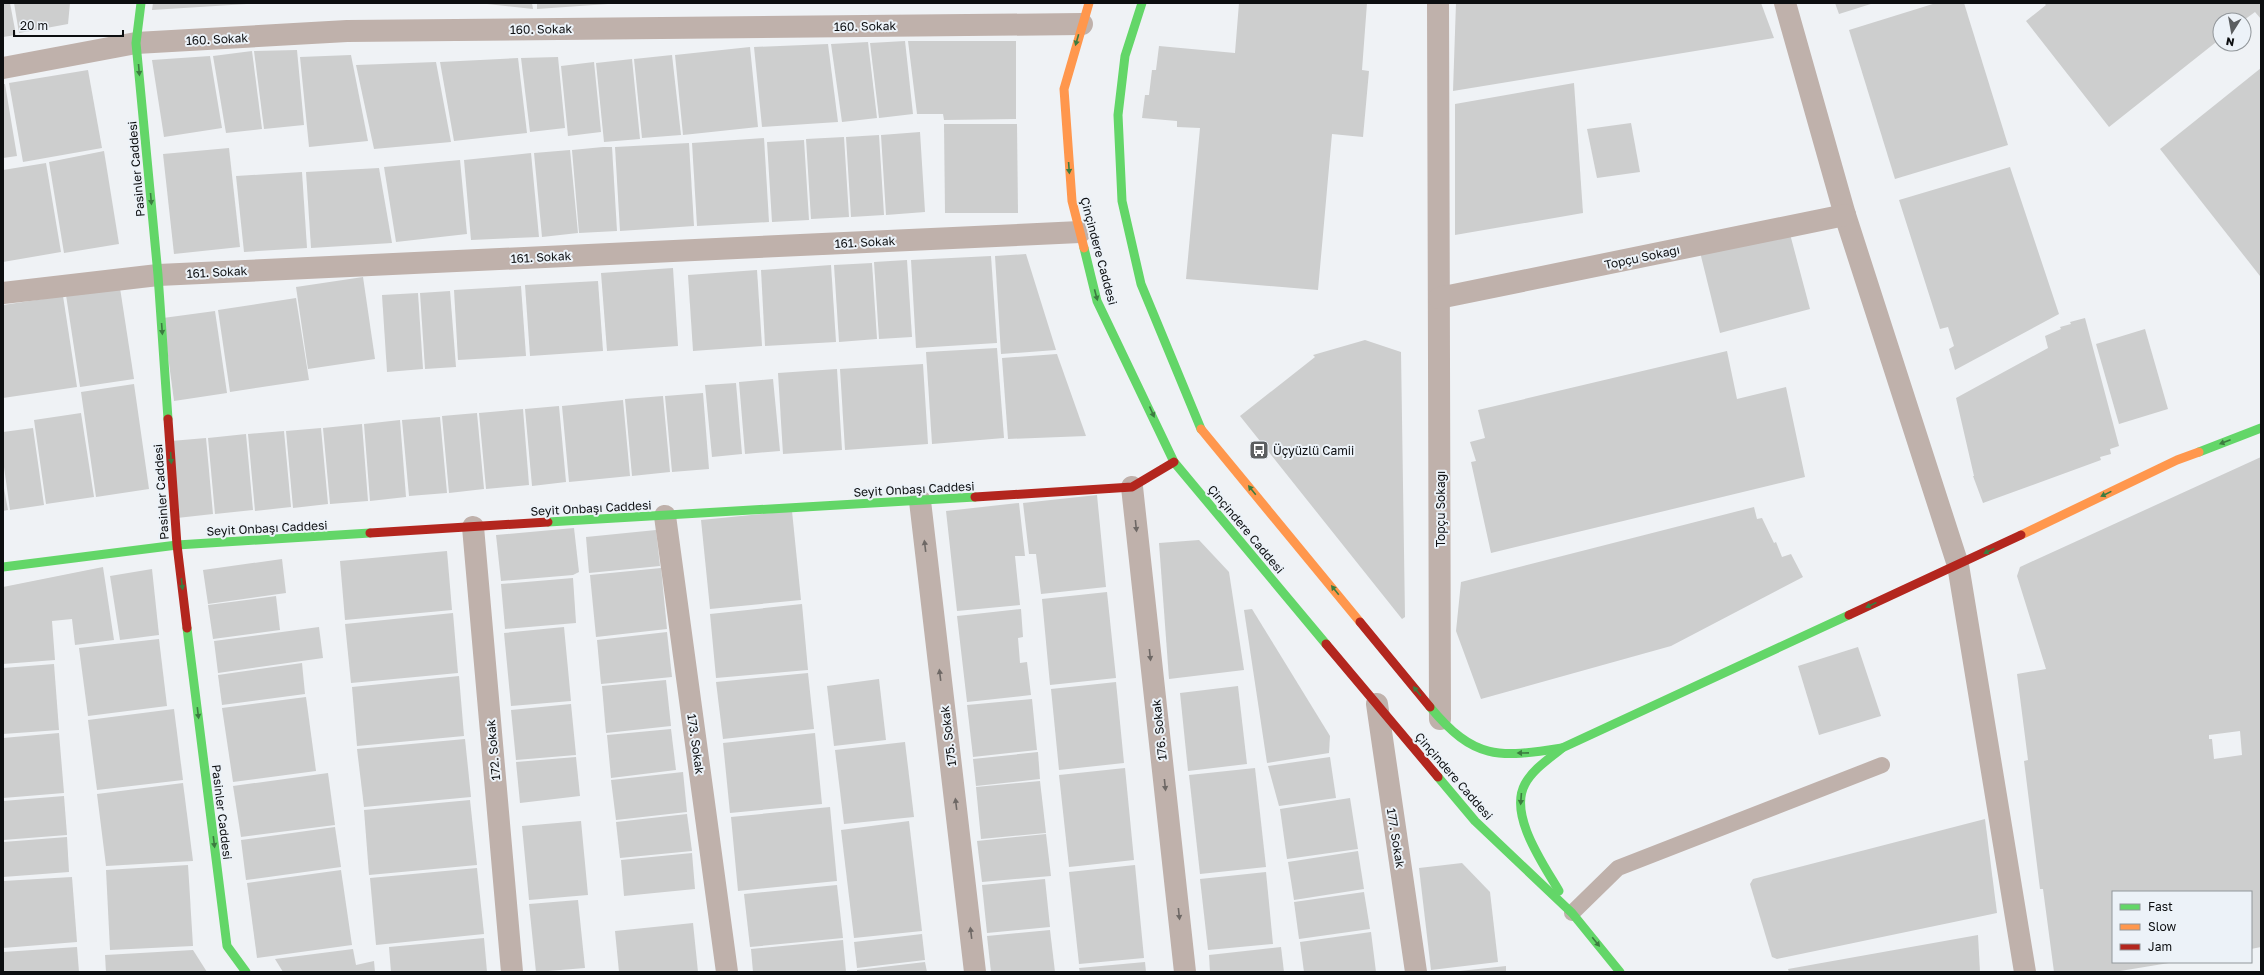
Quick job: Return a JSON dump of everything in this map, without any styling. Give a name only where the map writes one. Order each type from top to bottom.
[{"type":"main road","name":"Pasinler Caddesi","points":[[142,3],[136,43],[158,275],[177,545],[226,946],[246,972]]},
{"type":"main road","name":"Çinçindere Caddesi","points":[[1089,3],[1064,89],[1072,201],[1097,301],[1146,400],[1174,462],[1475,821],[1572,913],[1620,972]]},
{"type":"main road","points":[[1142,3],[1125,56],[1118,115],[1122,201],[1141,284],[1198,425],[1440,719],[1473,747],[1501,753],[1527,754],[1562,748],[1958,565],[2177,460],[2261,428]]},
{"type":"main road","name":"Seyit Onbaşı Caddesi","points":[[3,567],[177,545],[1132,487],[1174,462]]},
{"type":"main road","points":[[1562,748],[1534,774],[1522,790],[1520,812],[1533,846],[1572,913]]},
{"type":"street","name":"Topçu Sokağı","points":[[1438,3],[1440,719]]},
{"type":"street","points":[[1785,3],[1845,215],[1958,565],[2025,972]]},
{"type":"street","name":"160. Sokak","points":[[3,68],[136,43],[347,31],[1082,24]]},
{"type":"street","name":"Topçu Sokağı","points":[[1439,298],[1845,215]]},
{"type":"street","name":"161. Sokak","points":[[3,293],[158,275],[1080,232]]},
{"type":"street","name":"176. Sokak","points":[[1132,487],[1185,972]]},
{"type":"street","name":"175. Sokak","points":[[920,501],[975,972]]},
{"type":"street","name":"173. Sokak","points":[[665,516],[727,972]]},
{"type":"street","name":"172. Sokak","points":[[473,527],[512,972]]},
{"type":"street","name":"177. Sokak","points":[[1377,704],[1416,972]]},
{"type":"lane","points":[[1572,913],[1618,868],[1882,765]]},
{"type":"building","points":[[3,3],[10,3],[16,35],[3,37]]},
{"type":"building","points":[[14,3],[70,3],[68,24],[19,33]]},
{"type":"building","points":[[153,3],[247,3],[247,4],[152,10]]},
{"type":"building","points":[[532,3],[533,9],[487,4]]},
{"type":"building","points":[[537,3],[608,3],[608,4],[537,9]]},
{"type":"building","points":[[1239,3],[1367,3],[1362,70],[1369,71],[1363,137],[1332,134],[1318,290],[1186,279],[1200,128],[1177,127],[1177,121],[1142,118],[1145,95],[1149,95],[1152,70],[1156,70],[1159,46],[1235,53]]},
{"type":"building","points":[[1456,3],[1761,3],[1774,38],[1453,91]]},
{"type":"building","points":[[1835,3],[1874,3],[1839,14]]},
{"type":"building","points":[[1936,3],[1964,3],[2008,145],[1895,179],[1849,30]]},
{"type":"building","points":[[2044,3],[2261,3],[2261,19],[2255,12],[2252,14],[2252,12],[2212,12],[2212,45],[2109,127],[2026,21],[2046,5]]},
{"type":"building","points":[[905,41],[913,114],[879,118],[870,43]]},
{"type":"building","points":[[908,41],[1016,41],[1016,119],[944,120],[943,114],[917,114]]},
{"type":"building","points":[[868,42],[877,118],[842,122],[831,44]]},
{"type":"building","points":[[828,44],[838,122],[762,127],[754,47]]},
{"type":"building","points":[[750,47],[758,127],[683,135],[675,55]]},
{"type":"building","points":[[297,50],[304,125],[264,129],[254,51]]},
{"type":"building","points":[[252,51],[262,129],[226,133],[213,56]]},
{"type":"building","points":[[351,55],[368,141],[309,147],[300,57]]},
{"type":"building","points":[[672,55],[681,135],[642,138],[634,59]]},
{"type":"building","points":[[210,56],[222,128],[164,137],[152,60]]},
{"type":"building","points":[[558,57],[565,128],[530,132],[521,58]]},
{"type":"building","points":[[518,58],[527,133],[454,141],[440,62]]},
{"type":"building","points":[[632,59],[640,139],[604,142],[596,63]]},
{"type":"building","points":[[436,62],[451,142],[374,149],[356,65]]},
{"type":"building","points":[[594,62],[601,132],[568,136],[561,66]]},
{"type":"building","points":[[2261,68],[2261,275],[2260,276],[2160,149]]},
{"type":"building","points":[[88,70],[102,148],[23,162],[9,83]]},
{"type":"building","points":[[1574,83],[1583,213],[1455,235],[1455,104]]},
{"type":"building","points":[[3,84],[5,84],[17,156],[3,158]]},
{"type":"building","points":[[1631,123],[1640,172],[1597,178],[1587,129]]},
{"type":"building","points":[[944,124],[1017,124],[1018,213],[945,213]]},
{"type":"building","points":[[920,132],[925,212],[886,215],[881,135]]},
{"type":"building","points":[[879,135],[884,215],[851,217],[846,137]]},
{"type":"building","points":[[844,137],[849,217],[811,219],[806,139]]},
{"type":"building","points":[[764,138],[769,222],[697,226],[692,143]]},
{"type":"building","points":[[804,140],[809,220],[772,222],[767,142]]},
{"type":"building","points":[[689,143],[694,226],[620,231],[615,147]]},
{"type":"building","points":[[612,147],[617,231],[579,233],[572,150]]},
{"type":"building","points":[[229,148],[240,247],[174,254],[163,154]]},
{"type":"building","points":[[570,150],[578,233],[542,237],[534,153]]},
{"type":"building","points":[[104,151],[119,244],[64,253],[49,162]]},
{"type":"building","points":[[531,153],[539,237],[471,240],[464,160]]},
{"type":"building","points":[[460,160],[467,234],[396,242],[384,167]]},
{"type":"building","points":[[46,163],[61,252],[3,262],[3,170]]},
{"type":"building","points":[[2010,167],[2059,314],[1955,370],[1949,349],[1954,346],[1948,327],[1940,329],[1899,200]]},
{"type":"building","points":[[379,168],[392,243],[311,248],[306,172]]},
{"type":"building","points":[[302,172],[307,248],[244,252],[236,176]]},
{"type":"building","points":[[1790,234],[1810,309],[1720,333],[1699,248]]},
{"type":"building","points":[[1026,254],[1056,350],[1001,354],[995,256]]},
{"type":"building","points":[[991,256],[997,343],[916,348],[911,260]]},
{"type":"building","points":[[907,260],[912,337],[879,339],[874,262]]},
{"type":"building","points":[[872,263],[877,339],[839,342],[834,265]]},
{"type":"building","points":[[831,265],[836,342],[765,346],[761,270]]},
{"type":"building","points":[[673,268],[678,346],[607,351],[601,273]]},
{"type":"building","points":[[757,270],[762,346],[693,351],[688,275]]},
{"type":"building","points":[[363,277],[375,359],[308,369],[296,287]]},
{"type":"building","points":[[598,281],[603,351],[530,356],[525,285]]},
{"type":"building","points":[[521,286],[526,356],[458,360],[454,290]]},
{"type":"building","points":[[120,288],[134,379],[80,387],[66,295]]},
{"type":"building","points":[[450,291],[456,367],[425,369],[420,293]]},
{"type":"building","points":[[418,293],[423,369],[387,372],[382,295]]},
{"type":"building","points":[[63,296],[77,387],[3,398],[3,305]]},
{"type":"building","points":[[296,298],[309,380],[230,392],[218,310]]},
{"type":"building","points":[[215,311],[227,393],[174,401],[163,318]]},
{"type":"building","points":[[2085,318],[2119,446],[2110,449],[2111,454],[2100,457],[2101,460],[1983,503],[1973,476],[1956,398],[2048,348],[2045,336],[2061,329],[2060,327],[2071,324],[2070,322]]},
{"type":"building","points":[[2145,329],[2168,409],[2119,424],[2096,344]]},
{"type":"building","points":[[1365,340],[1401,352],[1405,617],[1402,619],[1240,416],[1315,357],[1313,355]]},
{"type":"building","points":[[997,348],[1004,438],[932,444],[926,352]]},
{"type":"building","points":[[1727,351],[1737,399],[1786,387],[1805,477],[1491,553],[1471,462],[1476,461],[1470,442],[1485,438],[1478,410]]},
{"type":"building","points":[[1057,354],[1086,436],[1008,439],[1002,358]]},
{"type":"building","points":[[923,364],[928,444],[845,450],[840,369]]},
{"type":"building","points":[[837,369],[842,450],[783,454],[778,373]]},
{"type":"building","points":[[773,379],[780,451],[745,454],[739,382]]},
{"type":"building","points":[[736,383],[742,454],[712,457],[705,385]]},
{"type":"building","points":[[134,384],[149,489],[96,497],[81,392]]},
{"type":"building","points":[[703,393],[709,469],[672,472],[665,396]]},
{"type":"building","points":[[663,396],[670,472],[632,476],[625,399]]},
{"type":"building","points":[[623,400],[630,476],[569,482],[562,406]]},
{"type":"building","points":[[559,406],[566,482],[532,486],[525,409]]},
{"type":"building","points":[[523,409],[529,485],[486,489],[479,413]]},
{"type":"building","points":[[81,413],[94,497],[46,504],[34,420]]},
{"type":"building","points":[[477,413],[484,489],[449,493],[442,416]]},
{"type":"building","points":[[440,417],[447,493],[409,496],[402,420]]},
{"type":"building","points":[[400,420],[406,497],[370,501],[364,424]]},
{"type":"building","points":[[362,424],[368,501],[330,504],[323,428]]},
{"type":"building","points":[[33,428],[44,505],[10,510],[3,460],[3,432]]},
{"type":"building","points":[[321,428],[328,504],[293,508],[286,431]]},
{"type":"building","points":[[284,431],[291,507],[255,511],[248,434]]},
{"type":"building","points":[[246,434],[253,510],[215,514],[208,438]]},
{"type":"building","points":[[206,438],[213,514],[177,518],[171,441]]},
{"type":"building","points":[[2261,457],[2261,947],[2252,949],[2252,891],[2112,891],[2112,963],[2169,963],[2114,972],[2054,972],[2043,889],[2040,889],[2024,761],[2028,760],[2017,674],[2046,669],[2017,576],[2020,567]],"holes":[[[2240,731],[2242,755],[2214,759],[2212,739],[2209,739],[2209,735]]]},
{"type":"building","points":[[3,483],[8,510],[3,511]]},
{"type":"building","points":[[1097,495],[1106,587],[1041,594],[1036,554],[1029,554],[1023,503]]},
{"type":"building","points":[[1019,503],[1025,556],[1015,556],[1020,605],[957,611],[946,511]]},
{"type":"building","points":[[1754,507],[1757,519],[1762,518],[1774,543],[1776,542],[1782,557],[1791,554],[1803,577],[1671,646],[1481,699],[1456,631],[1461,582]]},
{"type":"building","points":[[792,511],[801,600],[710,609],[701,520]]},
{"type":"building","points":[[574,528],[579,572],[573,575],[501,581],[496,535]]},
{"type":"building","points":[[656,530],[660,566],[589,573],[586,537]]},
{"type":"building","points":[[1199,540],[1229,572],[1244,670],[1169,679],[1159,543]]},
{"type":"building","points":[[447,551],[452,610],[345,620],[340,561]]},
{"type":"building","points":[[282,559],[286,593],[208,604],[203,570]]},
{"type":"building","points":[[103,567],[114,640],[75,645],[72,619],[52,621],[55,660],[3,664],[3,587]]},
{"type":"building","points":[[661,568],[667,629],[596,637],[590,575]]},
{"type":"building","points":[[152,569],[159,635],[120,640],[110,576]]},
{"type":"building","points":[[573,578],[576,623],[505,629],[501,584]]},
{"type":"building","points":[[1107,592],[1116,678],[1050,685],[1042,599]]},
{"type":"building","points":[[276,596],[280,630],[213,639],[208,605]]},
{"type":"building","points":[[802,604],[808,670],[716,678],[710,614]]},
{"type":"building","points":[[1021,609],[1023,637],[1018,638],[1020,663],[1027,662],[1031,695],[967,702],[957,616]]},
{"type":"building","points":[[1252,609],[1330,736],[1329,753],[1267,763],[1244,610]]},
{"type":"building","points":[[453,613],[458,673],[351,683],[345,624]]},
{"type":"building","points":[[319,627],[323,658],[218,673],[214,641]]},
{"type":"building","points":[[564,627],[571,701],[511,706],[504,633]]},
{"type":"building","points":[[667,632],[672,677],[601,684],[597,640]]},
{"type":"building","points":[[159,639],[167,706],[88,716],[79,648]]},
{"type":"building","points":[[1858,647],[1881,716],[1819,735],[1798,666]]},
{"type":"building","points":[[302,663],[305,694],[222,705],[218,675]]},
{"type":"building","points":[[54,664],[59,730],[3,734],[3,668]]},
{"type":"building","points":[[808,673],[814,729],[723,739],[716,682]]},
{"type":"building","points":[[459,676],[464,736],[357,746],[352,687]]},
{"type":"building","points":[[879,679],[886,740],[834,746],[827,686]]},
{"type":"building","points":[[666,680],[671,726],[606,733],[602,686]]},
{"type":"building","points":[[1116,682],[1124,763],[1059,770],[1051,689]]},
{"type":"building","points":[[1238,686],[1247,764],[1188,771],[1180,693]]},
{"type":"building","points":[[306,697],[316,771],[233,782],[222,708]]},
{"type":"building","points":[[1032,699],[1037,750],[973,757],[967,705]]},
{"type":"building","points":[[571,704],[576,755],[516,760],[511,710]]},
{"type":"building","points":[[174,709],[183,780],[97,790],[88,720]]},
{"type":"building","points":[[671,729],[676,770],[611,778],[607,735]]},
{"type":"building","points":[[59,733],[64,793],[3,798],[3,738]]},
{"type":"building","points":[[815,733],[822,804],[730,813],[723,743]]},
{"type":"building","points":[[465,739],[471,797],[364,807],[357,749]]},
{"type":"building","points":[[905,742],[914,817],[844,824],[835,750]]},
{"type":"building","points":[[1038,752],[1040,779],[976,786],[973,759]]},
{"type":"building","points":[[576,757],[580,796],[520,803],[516,762]]},
{"type":"building","points":[[1330,757],[1336,798],[1279,806],[1268,766]]},
{"type":"building","points":[[1125,768],[1134,860],[1069,867],[1059,775]]},
{"type":"building","points":[[1255,768],[1266,867],[1200,874],[1189,775]]},
{"type":"building","points":[[683,772],[687,812],[616,820],[611,780]]},
{"type":"building","points":[[328,773],[335,825],[241,837],[233,786]]},
{"type":"building","points":[[1040,781],[1046,833],[981,839],[976,787]]},
{"type":"building","points":[[183,783],[193,861],[106,866],[97,794]]},
{"type":"building","points":[[64,796],[67,835],[3,840],[3,801]]},
{"type":"building","points":[[1350,798],[1358,849],[1287,859],[1280,809]]},
{"type":"building","points":[[470,800],[477,865],[369,875],[364,810]]},
{"type":"building","points":[[830,807],[837,881],[738,891],[731,817]]},
{"type":"building","points":[[687,814],[692,851],[620,858],[616,822]]},
{"type":"building","points":[[1985,819],[1997,913],[1777,959],[1772,957],[1750,884],[1753,879]]},
{"type":"building","points":[[581,821],[588,895],[529,900],[522,826]]},
{"type":"building","points":[[909,821],[922,931],[854,938],[841,830]]},
{"type":"building","points":[[335,827],[341,867],[246,880],[241,840]]},
{"type":"building","points":[[1046,834],[1051,876],[982,882],[977,841]]},
{"type":"building","points":[[67,837],[69,872],[3,877],[3,842]]},
{"type":"building","points":[[1358,851],[1364,889],[1294,900],[1288,862]]},
{"type":"building","points":[[692,853],[695,889],[624,896],[621,860]]},
{"type":"building","points":[[1462,863],[1490,892],[1498,962],[1431,970],[1419,868]]},
{"type":"building","points":[[188,865],[193,946],[110,950],[106,870]]},
{"type":"building","points":[[1135,865],[1144,958],[1079,964],[1069,872]]},
{"type":"building","points":[[477,868],[484,934],[376,945],[370,878]]},
{"type":"building","points":[[341,870],[352,945],[257,958],[247,883]]},
{"type":"building","points":[[1266,872],[1273,944],[1208,950],[1200,879]]},
{"type":"building","points":[[72,877],[77,942],[3,948],[3,881]]},
{"type":"building","points":[[1045,879],[1050,927],[987,933],[982,885]]},
{"type":"building","points":[[837,885],[843,938],[750,947],[744,894]]},
{"type":"building","points":[[1364,892],[1370,929],[1299,939],[1294,902]]},
{"type":"building","points":[[578,900],[585,968],[536,972],[529,904]]},
{"type":"building","points":[[693,923],[698,972],[619,972],[615,931]]},
{"type":"building","points":[[1050,930],[1055,972],[991,972],[987,936]]},
{"type":"building","points":[[1371,932],[1376,972],[1304,972],[1300,942]]},
{"type":"building","points":[[922,934],[925,960],[857,968],[854,942]]},
{"type":"building","points":[[1978,935],[1980,972],[1789,972],[1788,969]]},
{"type":"building","points":[[484,938],[487,972],[391,972],[389,947]]},
{"type":"building","points":[[843,940],[846,972],[753,972],[751,949]]},
{"type":"building","points":[[77,947],[79,972],[3,972],[3,952]]},
{"type":"building","points":[[1281,947],[1284,972],[1210,972],[1209,955]]},
{"type":"building","points":[[353,949],[356,965],[374,961],[375,972],[283,972],[275,959]]},
{"type":"building","points":[[193,950],[207,972],[106,972],[105,955]]},
{"type":"building","points":[[925,962],[927,972],[857,972],[857,970]]},
{"type":"building","points":[[1145,962],[1146,972],[1080,972],[1079,968]]},
{"type":"building","points":[[1506,966],[1506,972],[1460,972],[1460,971]]},
{"type":"traffic: fast","points":[[141,3],[136,43],[158,275],[168,419]]},
{"type":"traffic: fast","points":[[1142,3],[1125,56],[1118,115],[1122,201],[1141,284],[1201,429]]},
{"type":"traffic: fast","points":[[1084,248],[1097,301],[1174,462],[1326,644]]},
{"type":"traffic: fast","points":[[2199,452],[2261,428]]},
{"type":"traffic: fast","points":[[548,522],[975,497]]},
{"type":"traffic: fast","points":[[3,567],[177,545],[370,533]]},
{"type":"traffic: fast","points":[[1559,891],[1537,854],[1524,825],[1521,810],[1521,796],[1525,784],[1537,769],[1562,748],[1849,615]]},
{"type":"traffic: fast","points":[[187,628],[227,946],[246,972]]},
{"type":"traffic: fast","points":[[1430,707],[1460,737],[1474,746],[1488,751],[1521,753],[1562,748]]},
{"type":"traffic: fast","points":[[1438,777],[1475,821],[1572,913],[1620,972]]},
{"type":"traffic: slow","points":[[1084,248],[1072,201],[1064,89],[1089,3]]},
{"type":"traffic: slow","points":[[1201,429],[1360,622]]},
{"type":"traffic: slow","points":[[2021,535],[2177,460],[2199,452]]},
{"type":"traffic: jam","points":[[168,419],[177,545],[187,628]]},
{"type":"traffic: jam","points":[[975,497],[1132,487],[1174,462]]},
{"type":"traffic: jam","points":[[370,533],[548,522]]},
{"type":"traffic: jam","points":[[1849,615],[2021,535]]},
{"type":"traffic: jam","points":[[1360,622],[1430,707]]},
{"type":"traffic: jam","points":[[1326,644],[1438,777]]},
{"type":"place","name":"Üçyüzlü Camii","points":[[1259,450]]}]
